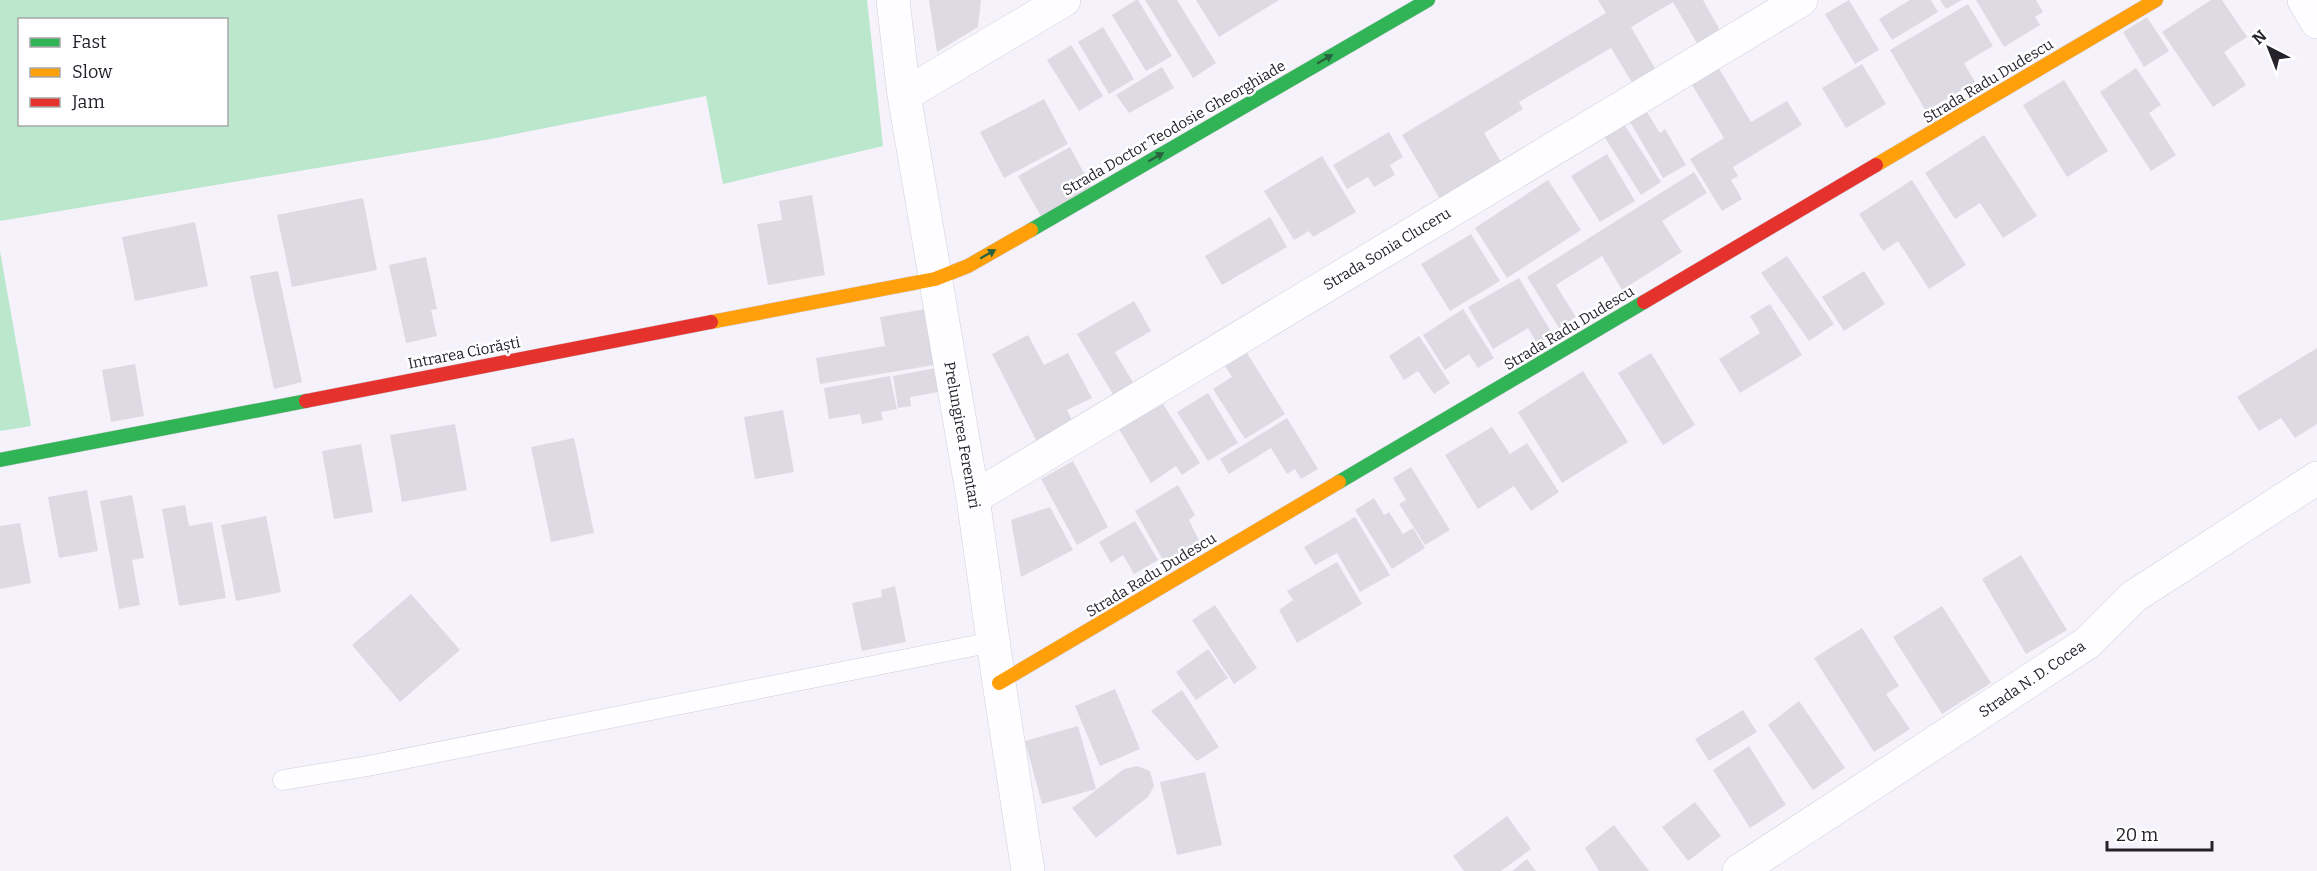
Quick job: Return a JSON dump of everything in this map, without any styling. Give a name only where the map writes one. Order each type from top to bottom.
[{"type":"street","name":"Prelungirea Ferentari","points":[[893,0],[904,96],[973,498],[1028,871]]},
{"type":"street","points":[[904,96],[1064,0]]},
{"type":"street","name":"Strada Doctor Teodosie Gheorghiade","points":[[935,279],[968,266],[1428,0]]},
{"type":"street","name":"Strada Sonia Cluceru","points":[[973,498],[1801,0]]},
{"type":"street","name":"Strada Radu Dudescu","points":[[999,683],[2156,0]]},
{"type":"street","points":[[2304,0],[2317,22]]},
{"type":"street","name":"Intrarea Ciorăști","points":[[0,460],[935,279]]},
{"type":"street","name":"Strada N. D. Cocea","points":[[1739,871],[2087,644],[2133,597],[2317,478]]},
{"type":"lane","points":[[283,780],[368,766],[993,642]]},
{"type":"green space","points":[[0,0],[867,0],[883,146],[723,184],[706,96],[491,139],[0,221]]},
{"type":"green space","points":[[0,251],[31,426],[0,431]]},
{"type":"building","points":[[929,0],[981,0],[978,27],[937,52]]},
{"type":"building","points":[[1136,0],[1172,56],[1146,71],[1112,15]]},
{"type":"building","points":[[1145,0],[1177,0],[1216,63],[1193,78]]},
{"type":"building","points":[[1196,0],[1279,0],[1219,37]]},
{"type":"building","points":[[1598,0],[1703,0],[1721,32],[1698,45],[1673,2],[1631,27],[1656,70],[1633,84],[1611,48],[1519,102],[1523,109],[1484,133],[1501,162],[1440,199],[1402,135],[1606,13]]},
{"type":"building","points":[[1849,0],[1879,50],[1855,64],[1825,14]]},
{"type":"building","points":[[1910,0],[1931,0],[1938,12],[1892,40],[1879,19]]},
{"type":"building","points":[[1940,0],[1962,0],[1946,9]]},
{"type":"building","points":[[1976,0],[2036,0],[2043,12],[2035,17],[2040,25],[2004,47]]},
{"type":"building","points":[[2211,0],[2222,0],[2247,37],[2224,52],[2246,85],[2213,107],[2162,32]]},
{"type":"building","points":[[1968,4],[1993,46],[1964,63],[1975,82],[1926,111],[1890,50]]},
{"type":"building","points":[[2147,17],[2169,51],[2144,67],[2123,32]]},
{"type":"building","points":[[1103,27],[1134,79],[1109,94],[1078,42]]},
{"type":"building","points":[[1071,45],[1103,96],[1079,111],[1047,60]]},
{"type":"building","points":[[1862,64],[1886,104],[1846,128],[1822,88]]},
{"type":"building","points":[[1162,67],[1174,88],[1129,113],[1116,95]]},
{"type":"building","points":[[1718,67],[1751,122],[1787,101],[1802,125],[1733,167],[1738,176],[1731,180],[1742,199],[1722,211],[1690,159],[1724,138],[1691,83]]},
{"type":"building","points":[[2136,68],[2161,105],[2149,113],[2176,155],[2151,171],[2100,92]]},
{"type":"building","points":[[2064,80],[2108,151],[2067,177],[2023,105]]},
{"type":"building","points":[[1044,99],[1068,144],[1004,178],[980,132]]},
{"type":"building","points":[[1647,112],[1660,133],[1665,129],[1686,165],[1663,178],[1630,122]]},
{"type":"building","points":[[1624,124],[1661,182],[1641,195],[1604,136]]},
{"type":"building","points":[[1389,132],[1403,157],[1390,165],[1395,175],[1374,187],[1368,177],[1347,189],[1333,165]]},
{"type":"building","points":[[1984,135],[2037,216],[2003,238],[1980,203],[1955,219],[1925,173]]},
{"type":"building","points":[[1070,147],[1093,190],[1042,218],[1018,176]]},
{"type":"building","points":[[1607,154],[1635,201],[1600,222],[1571,176]]},
{"type":"building","points":[[1322,156],[1356,212],[1313,237],[1309,231],[1294,240],[1264,191]]},
{"type":"building","points":[[1694,172],[1707,193],[1662,221],[1682,252],[1622,290],[1602,256],[1556,285],[1576,317],[1559,328],[1527,277]]},
{"type":"building","points":[[1548,180],[1581,230],[1507,278],[1475,228]]},
{"type":"building","points":[[1912,180],[1966,265],[1929,289],[1898,241],[1883,251],[1859,214]]},
{"type":"building","points":[[812,195],[825,275],[768,285],[757,224],[782,220],[779,201]]},
{"type":"building","points":[[363,198],[377,270],[292,287],[277,215]]},
{"type":"building","points":[[1270,217],[1287,247],[1222,285],[1205,256]]},
{"type":"building","points":[[195,222],[208,286],[135,301],[122,237]]},
{"type":"building","points":[[1471,234],[1500,281],[1450,311],[1421,264]]},
{"type":"building","points":[[1787,256],[1834,324],[1809,341],[1761,273]]},
{"type":"building","points":[[426,257],[437,309],[431,310],[437,336],[406,343],[389,265]]},
{"type":"building","points":[[278,271],[302,382],[274,389],[250,276]]},
{"type":"building","points":[[1864,271],[1885,304],[1844,331],[1822,297]]},
{"type":"building","points":[[1519,278],[1553,335],[1537,344],[1528,328],[1493,349],[1468,307]]},
{"type":"building","points":[[1134,301],[1151,331],[1115,352],[1137,389],[1117,401],[1077,334]]},
{"type":"building","points":[[1770,304],[1802,355],[1740,393],[1719,359],[1760,333],[1750,316]]},
{"type":"building","points":[[931,308],[940,364],[820,384],[816,358],[885,346],[880,317]]},
{"type":"building","points":[[1463,309],[1494,358],[1478,368],[1469,354],[1445,370],[1423,335]]},
{"type":"building","points":[[1028,335],[1044,365],[1068,353],[1092,398],[1067,410],[1075,427],[1039,446],[992,354]]},
{"type":"building","points":[[1419,336],[1450,383],[1434,394],[1418,371],[1404,380],[1389,356]]},
{"type":"building","points":[[2317,348],[2317,424],[2295,438],[2281,418],[2259,431],[2237,397]]},
{"type":"building","points":[[1247,353],[1285,414],[1245,439],[1213,389],[1232,377],[1225,366]]},
{"type":"building","points":[[1651,353],[1695,425],[1663,445],[1618,373]]},
{"type":"building","points":[[135,364],[144,416],[111,422],[102,370]]},
{"type":"building","points":[[941,367],[945,391],[910,397],[911,406],[898,408],[893,376]]},
{"type":"building","points":[[1583,371],[1628,442],[1562,483],[1518,412]]},
{"type":"building","points":[[890,376],[897,409],[881,412],[883,420],[862,424],[860,414],[829,419],[824,388]]},
{"type":"building","points":[[1208,393],[1238,443],[1208,461],[1177,412]]},
{"type":"building","points":[[1163,404],[1200,463],[1182,475],[1176,466],[1151,483],[1119,429]]},
{"type":"building","points":[[783,410],[794,472],[755,479],[744,417]]},
{"type":"building","points":[[1287,418],[1318,469],[1301,479],[1295,469],[1287,474],[1271,448],[1229,474],[1220,459]]},
{"type":"building","points":[[455,424],[467,490],[402,502],[390,435]]},
{"type":"building","points":[[1492,427],[1510,454],[1527,443],[1559,492],[1531,511],[1514,486],[1478,509],[1445,455]]},
{"type":"building","points":[[574,438],[594,533],[551,542],[531,447]]},
{"type":"building","points":[[361,444],[373,512],[334,519],[322,451]]},
{"type":"building","points":[[1073,461],[1108,527],[1077,545],[1041,479]]},
{"type":"building","points":[[1411,467],[1450,530],[1425,545],[1399,504],[1406,500],[1393,478]]},
{"type":"building","points":[[1178,485],[1195,515],[1189,520],[1201,545],[1167,567],[1135,511]]},
{"type":"building","points":[[87,490],[98,551],[59,558],[48,497]]},
{"type":"building","points":[[132,495],[144,558],[132,560],[140,605],[119,609],[100,501]]},
{"type":"building","points":[[1374,498],[1384,515],[1389,512],[1403,534],[1413,528],[1425,548],[1392,569],[1355,510]]},
{"type":"building","points":[[185,505],[189,526],[212,522],[226,598],[179,606],[162,509]]},
{"type":"building","points":[[1050,507],[1073,550],[1021,577],[1011,520]]},
{"type":"building","points":[[266,516],[281,592],[236,601],[221,525]]},
{"type":"building","points":[[1355,517],[1390,575],[1360,592],[1337,553],[1315,565],[1304,547]]},
{"type":"building","points":[[1135,521],[1158,560],[1134,574],[1123,555],[1111,563],[1099,542]]},
{"type":"building","points":[[20,523],[31,583],[0,589],[0,526]]},
{"type":"building","points":[[2021,555],[2067,630],[2026,654],[1982,579]]},
{"type":"building","points":[[1337,562],[1362,604],[1297,643],[1279,610],[1293,600],[1287,591]]},
{"type":"building","points":[[895,586],[906,642],[862,651],[852,603],[882,597],[881,590]]},
{"type":"building","points":[[411,594],[460,650],[400,702],[352,645]]},
{"type":"building","points":[[1215,605],[1257,668],[1234,684],[1192,620]]},
{"type":"building","points":[[1942,606],[1991,683],[1942,714],[1893,637]]},
{"type":"building","points":[[1862,628],[1899,686],[1886,694],[1910,729],[1874,752],[1814,658]]},
{"type":"building","points":[[1208,649],[1228,678],[1196,700],[1176,672]]},
{"type":"building","points":[[1115,689],[1140,749],[1100,766],[1075,706]]},
{"type":"building","points":[[1182,690],[1219,747],[1197,761],[1151,711]]},
{"type":"building","points":[[1799,701],[1845,768],[1813,790],[1768,725]]},
{"type":"building","points":[[1743,710],[1757,732],[1709,761],[1695,739]]},
{"type":"building","points":[[1078,726],[1096,789],[1042,804],[1025,741]]},
{"type":"building","points":[[1749,746],[1786,805],[1750,828],[1713,770]]},
{"type":"building","points":[[1137,766],[1150,771],[1154,786],[1148,797],[1096,838],[1072,808],[1124,769]]},
{"type":"building","points":[[1205,772],[1222,845],[1177,855],[1160,782]]},
{"type":"building","points":[[1695,802],[1721,836],[1688,861],[1662,827]]},
{"type":"building","points":[[1507,816],[1531,849],[1501,871],[1464,871],[1453,856]]},
{"type":"building","points":[[1614,825],[1649,871],[1599,871],[1585,848]]},
{"type":"building","points":[[1527,859],[1536,871],[1512,871]]},
{"type":"traffic: fast","points":[[1031,230],[1428,0]]},
{"type":"traffic: fast","points":[[1339,482],[1644,302]]},
{"type":"traffic: fast","points":[[0,460],[306,401]]},
{"type":"traffic: slow","points":[[1876,165],[2156,0]]},
{"type":"traffic: slow","points":[[711,322],[935,279],[968,266],[1031,230]]},
{"type":"traffic: slow","points":[[999,683],[1339,482]]},
{"type":"traffic: jam","points":[[1644,302],[1876,165]]},
{"type":"traffic: jam","points":[[306,401],[711,322]]}]
